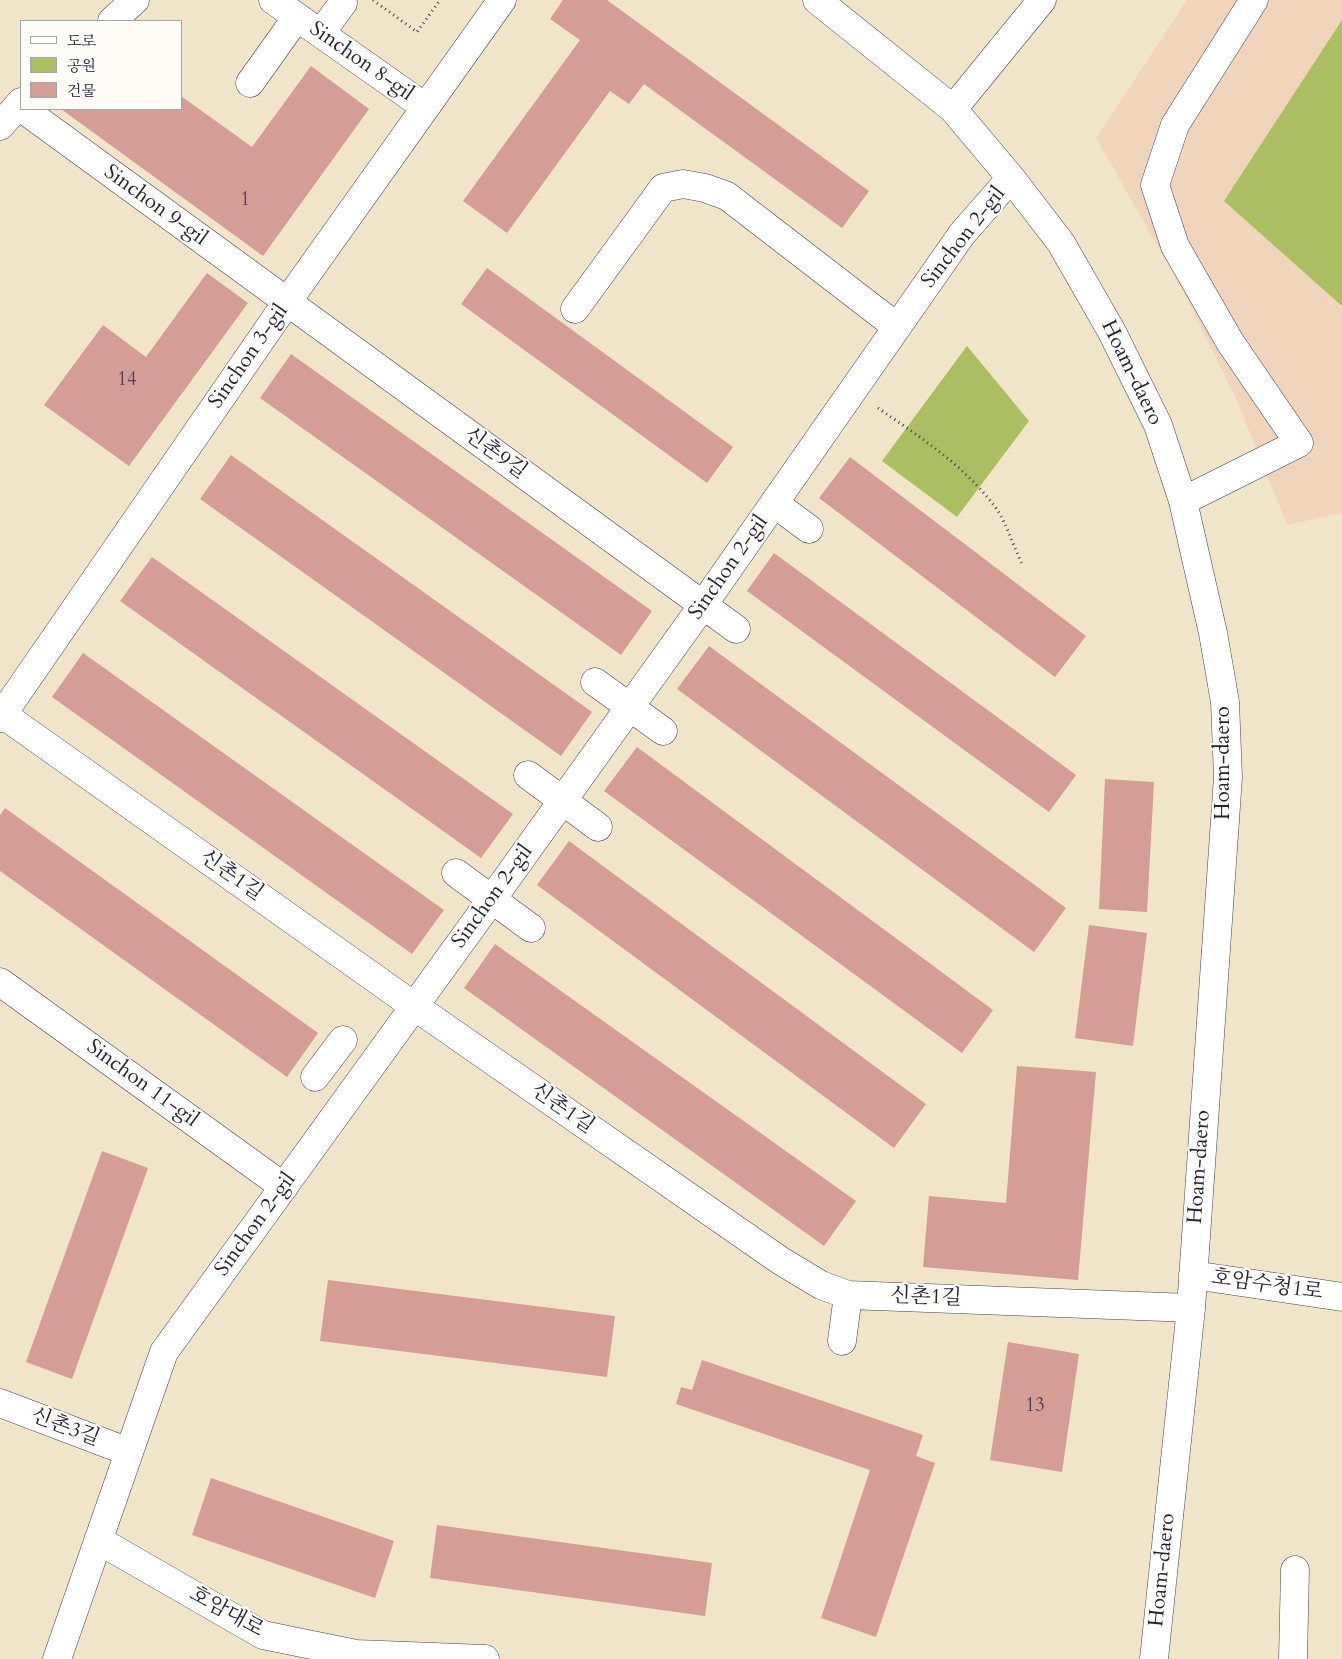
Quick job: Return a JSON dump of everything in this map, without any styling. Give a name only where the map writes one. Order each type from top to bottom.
[{"type":"street","points":[[113,20],[135,0]]},
{"type":"street","name":"Sinchon 8-gil","points":[[273,0],[425,107]]},
{"type":"street","name":"Sinchon 3-gil","points":[[1,716],[287,302],[502,0]]},
{"type":"street","name":"Hoam-daero","points":[[817,0],[953,109],[1011,178],[1061,243],[1112,332],[1158,425],[1183,501],[1213,633],[1225,702],[1228,777],[1191,1308],[1154,1659]]},
{"type":"street","points":[[953,109],[1042,0]]},
{"type":"street","points":[[1183,501],[1300,443],[1230,342],[1175,246],[1155,185],[1175,125],[1254,0]]},
{"type":"street","points":[[321,33],[343,4]]},
{"type":"street","points":[[250,82],[297,17]]},
{"type":"street","points":[[0,126],[17,103]]},
{"type":"street","name":"Sinchon 9-gil","points":[[26,110],[287,302]]},
{"type":"street","name":"Sinchon 2-gil","points":[[57,1659],[164,1352],[492,900],[703,605],[962,234],[1011,178]]},
{"type":"street","points":[[575,309],[663,188],[683,184],[705,188],[727,196],[897,327]]},
{"type":"street","name":"신촌9길","points":[[287,302],[736,630]]},
{"type":"street","points":[[774,503],[809,529]]},
{"type":"street","points":[[595,682],[663,731]]},
{"type":"street","name":"신촌1길","points":[[1,716],[781,1261],[820,1285],[848,1295],[1191,1308]]},
{"type":"street","points":[[528,775],[598,827]]},
{"type":"street","points":[[456,873],[531,928]]},
{"type":"street","name":"Sinchon 11-gil","points":[[0,982],[284,1187]]},
{"type":"street","points":[[315,1077],[343,1040]]},
{"type":"street","name":"호암수청1로","points":[[1192,1275],[1342,1297]]},
{"type":"street","points":[[842,1341],[848,1295]]},
{"type":"street","name":"신촌3길","points":[[0,1404],[129,1452]]},
{"type":"street","name":"호암대로","points":[[98,1540],[263,1635],[356,1654],[485,1659]]},
{"type":"street","points":[[1293,1659],[1295,1570]]},
{"type":"path","points":[[373,0],[417,32],[440,0]]},
{"type":"path","points":[[852,391],[937,449],[977,484],[999,513],[1022,564]]},
{"type":"shaded area","points":[[1187,0],[1342,0],[1342,513],[1287,525],[1237,401],[1181,287],[1096,138]]},
{"type":"green space","points":[[1342,20],[1342,306],[1224,201]]},
{"type":"green space","points":[[967,346],[1029,421],[957,517],[882,461]]},
{"type":"building","points":[[563,0],[607,0],[869,191],[842,228],[644,84],[629,104],[610,91],[507,233],[463,201],[580,40],[550,19]]},
{"type":"building","points":[[311,66],[369,109],[263,256],[62,110],[182,110],[182,97],[252,147]]},
{"type":"building","points":[[487,268],[733,447],[707,483],[461,304]]},
{"type":"building","points":[[207,273],[248,303],[129,466],[44,405],[103,325],[146,357]]},
{"type":"building","points":[[291,354],[652,611],[621,655],[260,398]]},
{"type":"building","points":[[231,455],[592,712],[561,756],[200,499]]},
{"type":"building","points":[[850,457],[1086,636],[1055,677],[819,498]]},
{"type":"building","points":[[774,553],[1076,775],[1049,812],[747,591]]},
{"type":"building","points":[[152,557],[513,814],[481,858],[120,601]]},
{"type":"building","points":[[709,646],[1066,908],[1034,952],[677,689]]},
{"type":"building","points":[[83,653],[444,910],[412,954],[52,697]]},
{"type":"building","points":[[637,747],[993,1010],[962,1053],[604,791]]},
{"type":"building","points":[[1105,779],[1154,782],[1147,912],[1099,909]]},
{"type":"building","points":[[5,808],[318,1033],[287,1077],[0,871],[0,815]]},
{"type":"building","points":[[569,841],[926,1104],[894,1148],[537,885]]},
{"type":"building","points":[[1089,925],[1147,933],[1133,1046],[1075,1038]]},
{"type":"building","points":[[495,944],[856,1201],[824,1246],[464,988]]},
{"type":"building","points":[[1017,1066],[1096,1072],[1078,1280],[923,1267],[929,1196],[1006,1203]]},
{"type":"building","points":[[102,1151],[148,1168],[72,1379],[26,1362]]},
{"type":"building","points":[[328,1280],[615,1316],[607,1377],[320,1341]]},
{"type":"building","points":[[1008,1342],[1079,1354],[1062,1472],[990,1460]]},
{"type":"building","points":[[702,1360],[923,1435],[916,1456],[935,1463],[876,1637],[821,1618],[870,1470],[676,1404],[681,1387],[692,1390]]},
{"type":"building","points":[[211,1478],[394,1541],[375,1598],[192,1535]]},
{"type":"building","points":[[437,1525],[712,1563],[705,1616],[430,1578]]}]
